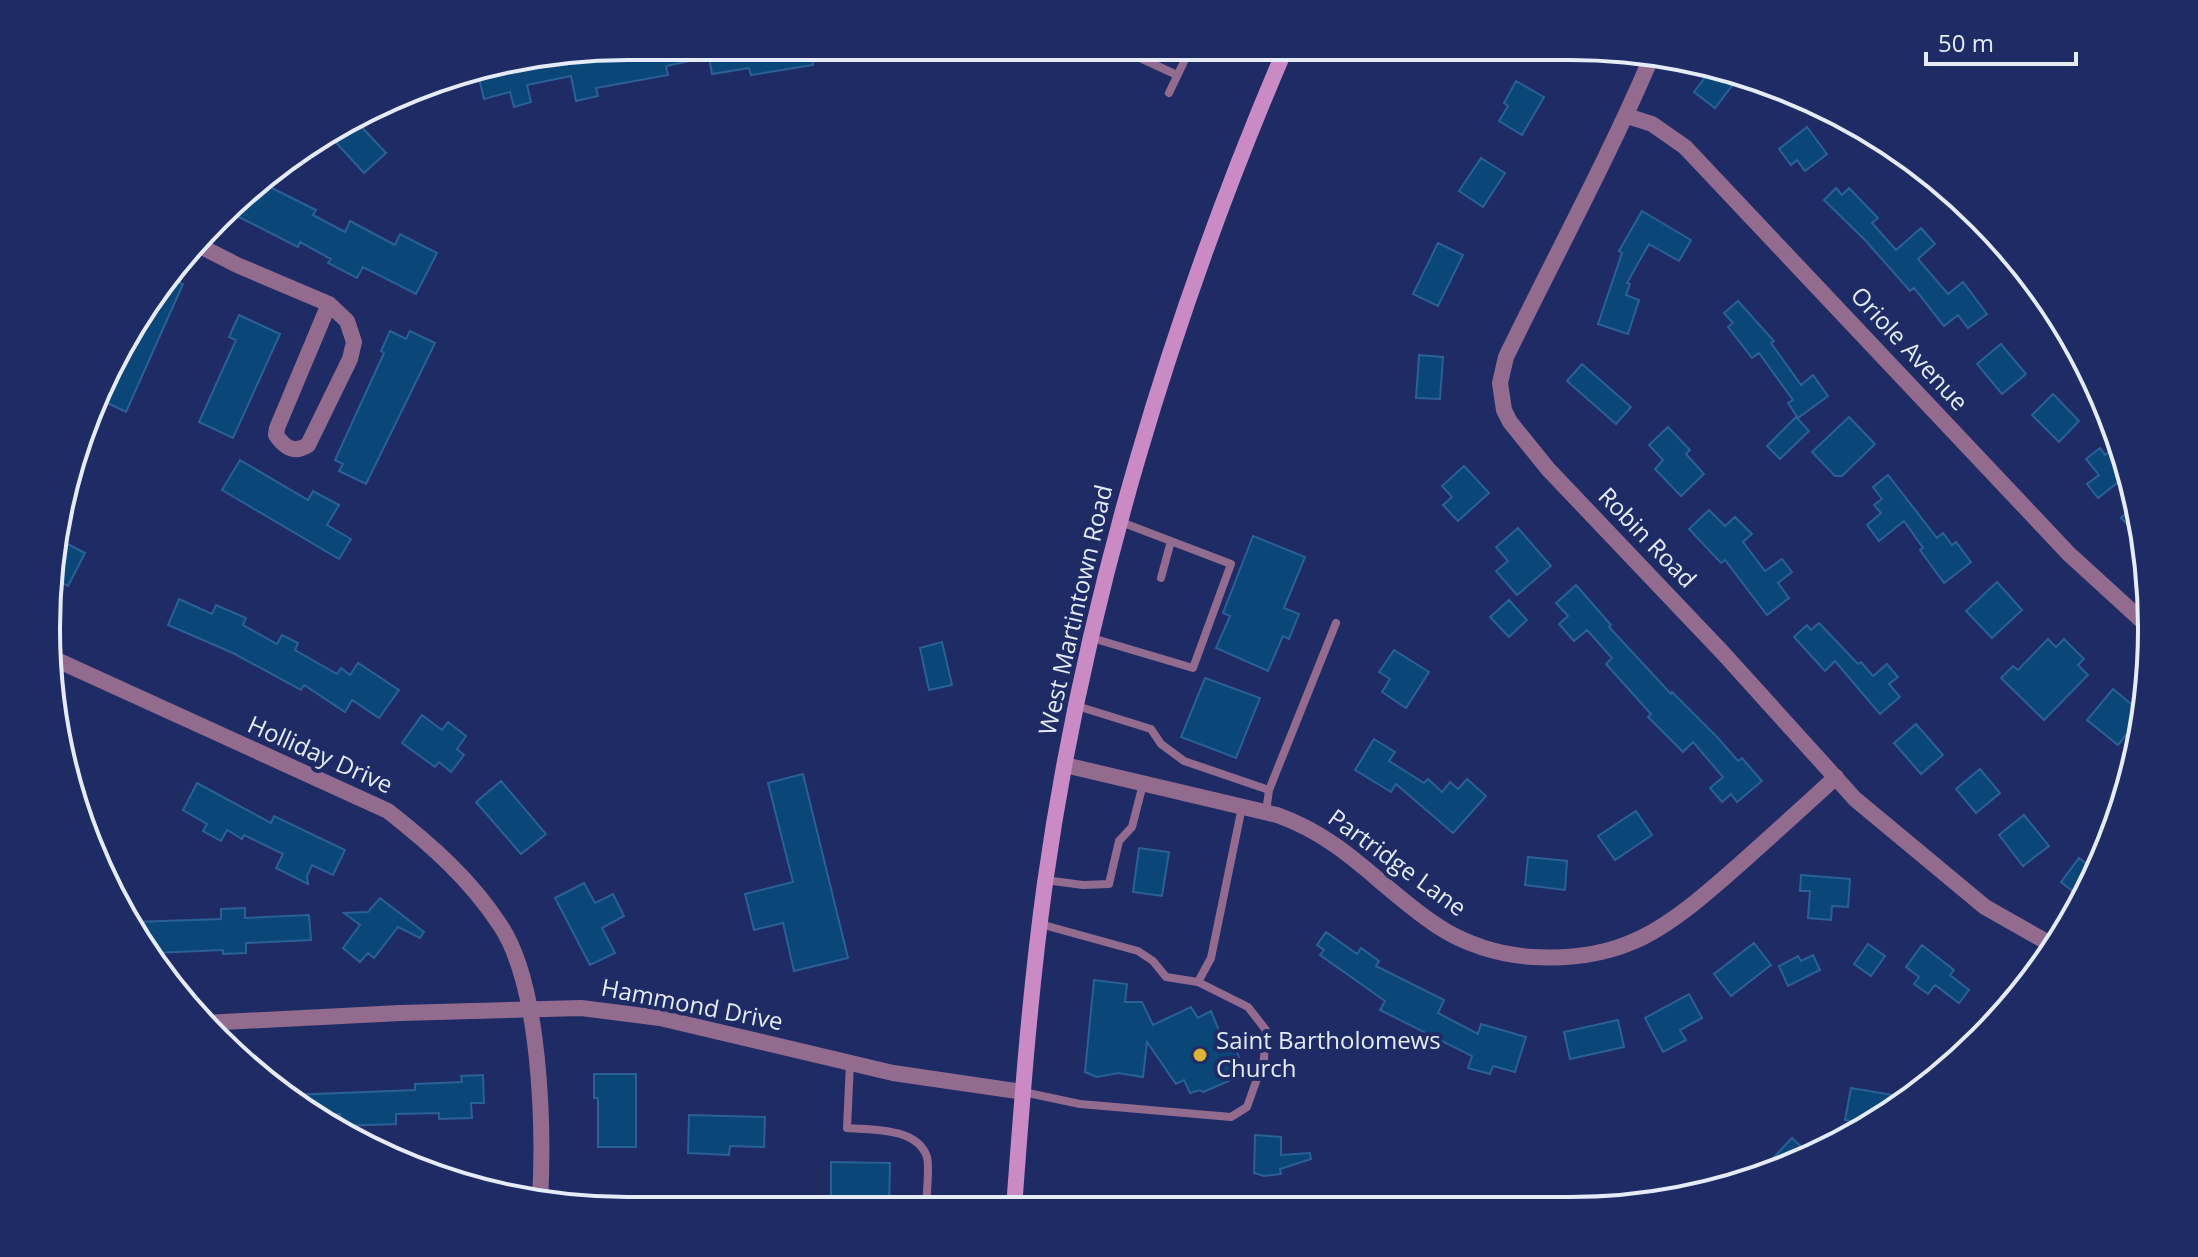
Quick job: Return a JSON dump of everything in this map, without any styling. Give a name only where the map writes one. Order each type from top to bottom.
[{"type":"main road","name":"West Martintown Road","points":[[1015,1197],[1045,880],[1092,638],[1120,522],[1179,325],[1258,110],[1280,60]]},
{"type":"street","name":"Robin Road","points":[[1648,66],[1627,116],[1506,357],[1500,383],[1504,410],[1548,469],[1855,799],[1985,907],[2044,940]]},
{"type":"street","name":"Oriole Avenue","points":[[1627,116],[1652,124],[1685,147],[2069,554],[2138,617]]},
{"type":"street","points":[[206,249],[329,304],[347,321],[354,342],[350,359],[308,445],[293,450],[280,442],[276,435],[277,428],[329,304]]},
{"type":"street","name":"Holliday Drive","points":[[61,662],[388,811],[446,860],[501,926],[515,953],[530,1011],[543,1142],[541,1190]]},
{"type":"street","name":"Partridge Lane","points":[[1065,765],[1266,812],[1298,823],[1328,838],[1418,912],[1460,938],[1522,956],[1575,956],[1626,945],[1649,935],[1680,916],[1836,777]]},
{"type":"street","name":"Hammond Drive","points":[[219,1022],[581,1008],[660,1018],[893,1073],[1023,1092]]},
{"type":"lane","points":[[1144,60],[1177,75]]},
{"type":"lane","points":[[1169,93],[1184,60]]},
{"type":"lane","points":[[1092,638],[1193,668],[1231,564],[1120,522]]},
{"type":"lane","points":[[1161,578],[1171,541]]},
{"type":"lane","points":[[1266,812],[1269,790],[1336,623]]},
{"type":"lane","points":[[1077,706],[1151,729],[1161,744],[1184,761],[1269,790]]},
{"type":"lane","points":[[1045,880],[1083,885],[1109,884],[1119,841],[1132,827],[1143,783]]},
{"type":"lane","points":[[1198,982],[1211,958],[1242,807]]},
{"type":"lane","points":[[1023,1092],[1080,1104],[1231,1117],[1247,1107],[1264,1059],[1266,1030],[1248,1007],[1198,982],[1166,977],[1153,961],[1138,951],[1040,924]]},
{"type":"lane","points":[[850,1063],[847,1128],[903,1134],[919,1145],[927,1157],[926,1197]]},
{"type":"building","points":[[695,60],[666,66],[668,75],[596,88],[598,96],[576,101],[571,76],[527,85],[531,102],[514,107],[510,92],[484,99],[479,80],[518,71],[591,61]]},
{"type":"building","points":[[710,60],[812,60],[813,65],[751,75],[749,68],[712,74]]},
{"type":"building","points":[[1706,77],[1733,84],[1715,108],[1694,92]]},
{"type":"building","points":[[1516,81],[1544,97],[1522,135],[1499,121],[1508,106],[1504,103]]},
{"type":"building","points":[[362,127],[386,153],[364,173],[335,142]]},
{"type":"building","points":[[1807,127],[1827,154],[1805,171],[1797,160],[1791,165],[1779,149]]},
{"type":"building","points":[[1481,158],[1505,173],[1483,207],[1459,191]]},
{"type":"building","points":[[270,187],[316,210],[313,215],[345,232],[350,221],[395,245],[400,234],[437,253],[416,294],[363,267],[357,278],[328,263],[331,259],[300,242],[298,247],[238,216]]},
{"type":"building","points":[[1836,188],[1842,195],[1849,188],[1878,218],[1872,223],[1896,250],[1921,228],[1935,244],[1918,259],[1948,294],[1963,282],[1987,314],[1968,328],[1958,315],[1944,326],[1914,288],[1910,291],[1824,200]]},
{"type":"building","points":[[1642,211],[1691,240],[1679,261],[1649,244],[1627,283],[1630,284],[1626,295],[1639,300],[1628,334],[1598,324],[1622,253],[1619,251]]},
{"type":"building","points":[[1438,243],[1463,255],[1438,306],[1413,294]]},
{"type":"building","points":[[177,282],[183,284],[126,412],[107,403],[136,344]]},
{"type":"building","points":[[1738,301],[1774,341],[1771,343],[1801,385],[1813,375],[1828,396],[1798,418],[1788,403],[1793,400],[1759,353],[1752,358],[1728,327],[1733,323],[1724,313]]},
{"type":"building","points":[[239,315],[280,334],[233,438],[199,422],[236,340],[229,337]]},
{"type":"building","points":[[390,331],[406,339],[410,331],[435,343],[366,484],[339,471],[343,464],[335,460],[384,353],[381,351]]},
{"type":"building","points":[[2001,344],[2026,374],[2002,394],[1977,364]]},
{"type":"building","points":[[1419,355],[1443,357],[1440,399],[1416,398]]},
{"type":"building","points":[[1582,364],[1631,407],[1616,424],[1567,381]]},
{"type":"building","points":[[2053,394],[2079,421],[2059,442],[2032,415]]},
{"type":"building","points":[[1796,417],[1809,431],[1780,459],[1767,446]]},
{"type":"building","points":[[1849,417],[1875,444],[1842,476],[1835,476],[1812,452]]},
{"type":"building","points":[[1668,427],[1690,450],[1686,454],[1704,474],[1681,496],[1655,469],[1663,460],[1649,445]]},
{"type":"building","points":[[2100,448],[2105,455],[2110,451],[2119,482],[2098,498],[2087,484],[2099,475],[2086,459]]},
{"type":"building","points":[[240,460],[308,500],[313,491],[339,505],[327,525],[351,539],[339,559],[222,490]]},
{"type":"building","points":[[1464,466],[1489,493],[1458,521],[1443,505],[1452,497],[1442,486]]},
{"type":"building","points":[[1888,475],[1937,538],[1943,533],[1952,545],[1956,542],[1971,562],[1944,583],[1904,521],[1879,541],[1867,525],[1881,513],[1874,505],[1882,499],[1873,487]]},
{"type":"building","points":[[1709,510],[1725,526],[1735,517],[1752,534],[1743,542],[1765,571],[1782,559],[1792,572],[1778,583],[1789,598],[1767,615],[1725,560],[1721,563],[1689,529]]},
{"type":"building","points":[[1518,528],[1551,566],[1517,595],[1496,571],[1508,561],[1496,547]]},
{"type":"building","points":[[1253,536],[1305,557],[1284,608],[1299,614],[1289,639],[1283,636],[1268,671],[1216,648],[1230,616],[1223,613]]},
{"type":"building","points":[[67,544],[85,553],[68,586],[62,582]]},
{"type":"building","points":[[1997,582],[2022,610],[1992,638],[1966,611]]},
{"type":"building","points":[[1576,585],[1611,625],[1609,627],[1671,694],[1738,761],[1742,758],[1762,781],[1737,802],[1731,794],[1722,802],[1710,788],[1723,777],[1693,742],[1683,752],[1648,717],[1651,714],[1606,664],[1612,658],[1587,630],[1574,641],[1559,624],[1568,616],[1556,603]]},
{"type":"building","points":[[179,599],[212,614],[216,605],[246,618],[243,625],[277,644],[282,635],[298,643],[295,650],[337,674],[341,668],[350,675],[358,663],[399,690],[379,718],[352,700],[345,712],[304,685],[301,690],[233,653],[168,625]]},
{"type":"building","points":[[1509,600],[1527,620],[1509,637],[1490,617]]},
{"type":"building","points":[[1819,623],[1873,676],[1887,664],[1898,677],[1889,684],[1900,697],[1880,714],[1835,661],[1825,671],[1794,637],[1807,625],[1811,630]]},
{"type":"building","points":[[2048,639],[2056,647],[2064,639],[2084,659],[2078,665],[2088,675],[2044,720],[2001,678],[2013,666],[2018,670]]},
{"type":"building","points":[[942,642],[952,685],[929,690],[920,648]]},
{"type":"building","points":[[1394,650],[1429,672],[1406,708],[1382,692],[1390,679],[1379,672]]},
{"type":"building","points":[[1205,678],[1260,698],[1236,758],[1181,737]]},
{"type":"building","points":[[2113,689],[2133,705],[2128,732],[2118,745],[2087,720]]},
{"type":"building","points":[[422,715],[442,730],[448,722],[466,736],[457,749],[464,755],[451,772],[439,762],[435,767],[402,743]]},
{"type":"building","points":[[1916,724],[1943,755],[1921,774],[1894,743]]},
{"type":"building","points":[[1374,739],[1395,752],[1389,761],[1424,783],[1428,779],[1442,792],[1450,782],[1458,789],[1467,779],[1486,796],[1453,833],[1396,784],[1391,792],[1355,770]]},
{"type":"building","points":[[1980,769],[2000,793],[1976,813],[1956,789]]},
{"type":"building","points":[[803,774],[848,958],[794,971],[783,923],[754,930],[745,894],[793,882],[768,783]]},
{"type":"building","points":[[501,781],[546,834],[521,854],[476,802]]},
{"type":"building","points":[[197,783],[271,823],[274,816],[345,850],[333,875],[312,865],[307,876],[308,884],[276,868],[283,854],[227,830],[221,841],[203,831],[207,824],[183,810]]},
{"type":"building","points":[[1636,811],[1652,835],[1615,860],[1598,836]]},
{"type":"building","points":[[2024,815],[2049,846],[2023,866],[1999,835]]},
{"type":"building","points":[[1139,848],[1169,852],[1162,896],[1133,892]]},
{"type":"building","points":[[1528,857],[1567,861],[1565,890],[1525,885]]},
{"type":"building","points":[[2079,858],[2087,864],[2073,891],[2061,882]]},
{"type":"building","points":[[1801,875],[1850,879],[1848,907],[1832,906],[1831,920],[1808,918],[1810,891],[1800,891]]},
{"type":"building","points":[[584,883],[595,903],[613,894],[624,916],[602,928],[615,953],[590,965],[555,898]]},
{"type":"building","points":[[380,898],[424,932],[420,938],[398,927],[374,958],[368,953],[360,962],[343,948],[360,925],[344,913],[368,912]]},
{"type":"building","points":[[245,908],[245,918],[309,915],[311,940],[246,943],[246,953],[223,954],[223,950],[162,953],[142,922],[221,919],[221,909]]},
{"type":"building","points":[[1326,932],[1357,954],[1361,948],[1379,961],[1376,966],[1444,1000],[1438,1013],[1478,1034],[1481,1024],[1526,1037],[1515,1072],[1493,1066],[1490,1074],[1468,1068],[1472,1056],[1380,1010],[1385,1001],[1320,955],[1324,950],[1317,945]]},
{"type":"building","points":[[1754,943],[1771,965],[1731,996],[1714,974]]},
{"type":"building","points":[[1868,944],[1885,956],[1871,976],[1854,964]]},
{"type":"building","points":[[1922,945],[1954,970],[1950,975],[1969,990],[1959,1003],[1935,985],[1928,994],[1914,984],[1919,977],[1906,967]]},
{"type":"building","points":[[1813,955],[1820,970],[1788,986],[1779,966],[1798,956],[1801,961]]},
{"type":"building","points":[[1094,980],[1127,984],[1125,1002],[1142,1002],[1153,1025],[1191,1007],[1198,1018],[1211,1011],[1222,1038],[1230,1036],[1239,1057],[1234,1058],[1239,1072],[1228,1076],[1229,1081],[1203,1092],[1190,1093],[1184,1080],[1176,1084],[1147,1042],[1143,1077],[1118,1073],[1097,1077],[1085,1072]]},
{"type":"building","points":[[1689,994],[1702,1018],[1680,1030],[1686,1040],[1663,1052],[1645,1018]]},
{"type":"building","points":[[1618,1020],[1624,1047],[1570,1059],[1564,1032]]},
{"type":"building","points":[[594,1074],[636,1074],[636,1147],[598,1147],[598,1098],[594,1098]]},
{"type":"building","points":[[483,1075],[484,1103],[471,1103],[472,1118],[439,1119],[439,1113],[396,1114],[396,1124],[353,1126],[340,1119],[340,1114],[334,1114],[303,1094],[415,1090],[415,1084],[462,1082],[461,1076]]},
{"type":"building","points":[[1851,1088],[1894,1095],[1853,1121],[1845,1120]]},
{"type":"building","points":[[689,1115],[765,1117],[764,1147],[730,1146],[729,1155],[688,1153]]},
{"type":"building","points":[[1255,1135],[1281,1137],[1281,1155],[1310,1153],[1311,1159],[1280,1169],[1281,1174],[1264,1176],[1254,1173]]},
{"type":"building","points":[[1792,1138],[1802,1147],[1787,1154],[1771,1160]]},
{"type":"building","points":[[831,1162],[890,1163],[889,1197],[831,1197]]},
{"type":"place","name":"Saint Bartholomews Church","points":[[1200,1055]]}]
